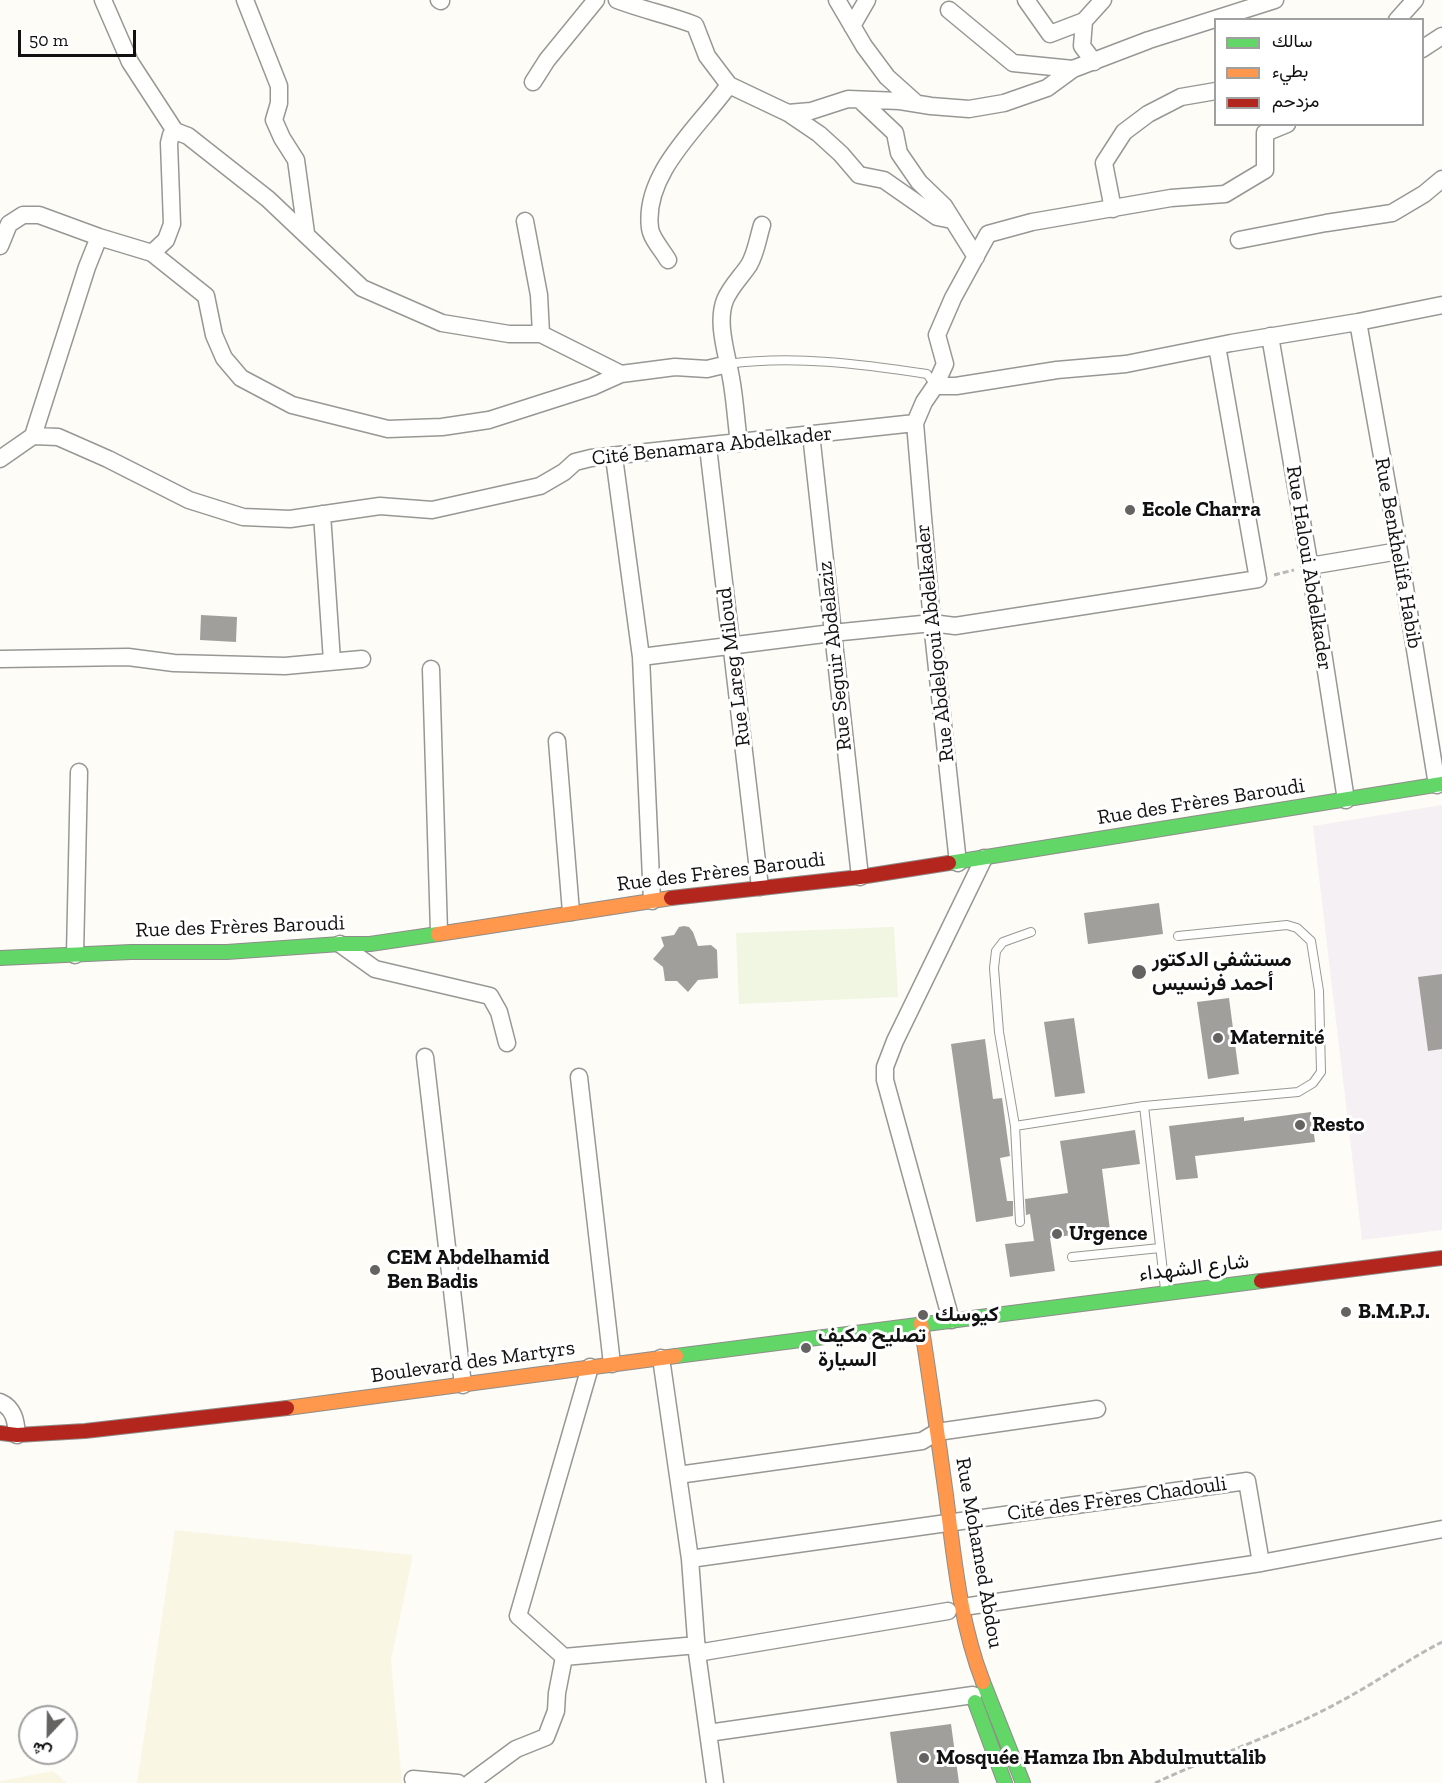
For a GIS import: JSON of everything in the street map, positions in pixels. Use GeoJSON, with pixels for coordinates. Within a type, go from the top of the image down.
{"type":"FeatureCollection","features":[{"type":"Feature","properties":{"kind":"street"},"geometry":{"type":"LineString","coordinates":[[103,0],[130,62],[175,131],[200,144],[268,199],[362,288],[442,323],[509,334],[541,334],[621,374]]}},
{"type":"Feature","properties":{"kind":"street"},"geometry":{"type":"LineString","coordinates":[[245,0],[279,86],[279,103],[274,120],[296,160],[306,233]]}},
{"type":"Feature","properties":{"kind":"street"},"geometry":{"type":"LineString","coordinates":[[533,82],[547,60],[596,0]]}},
{"type":"Feature","properties":{"kind":"street"},"geometry":{"type":"LineString","coordinates":[[617,0],[643,11],[671,16],[695,25],[707,56],[729,85],[788,113],[819,134],[859,175],[884,180],[937,217],[952,220]]}},
{"type":"Feature","properties":{"kind":"street"},"geometry":{"type":"LineString","coordinates":[[837,0],[887,77],[917,104]]}},
{"type":"Feature","properties":{"kind":"street"},"geometry":{"type":"LineString","coordinates":[[852,26],[867,0]]}},
{"type":"Feature","properties":{"kind":"street"},"geometry":{"type":"LineString","coordinates":[[1026,0],[1050,34],[1084,21],[1103,0]]}},
{"type":"Feature","properties":{"kind":"street"},"geometry":{"type":"LineString","coordinates":[[1218,18],[1275,0]]}},
{"type":"Feature","properties":{"kind":"street"},"geometry":{"type":"LineString","coordinates":[[1399,18],[1415,0]]}},
{"type":"Feature","properties":{"kind":"street"},"geometry":{"type":"LineString","coordinates":[[949,10],[1013,63],[1073,69]]}},
{"type":"Feature","properties":{"kind":"street"},"geometry":{"type":"LineString","coordinates":[[788,113],[811,111],[848,99],[900,101],[969,109],[1004,104],[1047,88],[1073,69],[1149,40],[1214,19]]}},
{"type":"Feature","properties":{"kind":"street"},"geometry":{"type":"LineString","coordinates":[[1084,21],[1082,46],[1094,62]]}},
{"type":"Feature","properties":{"kind":"street"},"geometry":{"type":"LineString","coordinates":[[1424,48],[1442,36]]}},
{"type":"Feature","properties":{"kind":"street"},"geometry":{"type":"LineString","coordinates":[[668,260],[650,229],[652,196],[664,166],[729,85]]}},
{"type":"Feature","properties":{"kind":"street"},"geometry":{"type":"LineString","coordinates":[[1113,209],[1104,164],[1124,132],[1148,114],[1181,97],[1214,91]]}},
{"type":"Feature","properties":{"kind":"street"},"geometry":{"type":"LineString","coordinates":[[860,100],[895,133],[898,153],[919,182],[944,206],[975,256]]}},
{"type":"Feature","properties":{"kind":"street"},"geometry":{"type":"LineString","coordinates":[[915,423],[945,364],[937,335],[953,298],[988,234],[1032,222],[1171,198],[1225,194],[1265,170],[1265,133],[1282,126]]}},
{"type":"Feature","properties":{"kind":"street"},"geometry":{"type":"LineString","coordinates":[[152,253],[166,240],[172,224],[169,143],[175,131]]}},
{"type":"Feature","properties":{"kind":"street"},"geometry":{"type":"LineString","coordinates":[[1239,240],[1392,213],[1424,194],[1442,178]]}},
{"type":"Feature","properties":{"kind":"street"},"geometry":{"type":"LineString","coordinates":[[0,246],[9,224],[23,215],[39,215],[152,253],[206,296],[214,335],[224,358],[242,378],[292,405],[388,429],[442,427],[489,420],[592,387],[621,374],[675,367],[707,369],[728,364]]}},
{"type":"Feature","properties":{"kind":"street"},"geometry":{"type":"LineString","coordinates":[[525,221],[539,295],[541,334]]}},
{"type":"Feature","properties":{"kind":"street"},"geometry":{"type":"LineString","coordinates":[[739,443],[722,320],[724,302],[735,281],[753,256],[762,225]]}},
{"type":"Feature","properties":{"kind":"street"},"geometry":{"type":"LineString","coordinates":[[0,459],[33,436],[87,267],[99,237]]}},
{"type":"Feature","properties":{"kind":"street"},"geometry":{"type":"LineString","coordinates":[[935,386],[956,386],[1057,370],[1126,364],[1442,305]]}},
{"type":"Feature","properties":{"kind":"street","name":"Rue Benkhelifa Habib"},"geometry":{"type":"LineString","coordinates":[[1358,322],[1439,784]]}},
{"type":"Feature","properties":{"kind":"street","name":"Rue Haloui Abdelkader"},"geometry":{"type":"LineString","coordinates":[[1270,336],[1310,566],[1346,800]]}},
{"type":"Feature","properties":{"kind":"street"},"geometry":{"type":"LineString","coordinates":[[641,657],[932,623],[955,626],[1258,579],[1218,346]]}},
{"type":"Feature","properties":{"kind":"street","name":"Cité Benamara Abdelkader"},"geometry":{"type":"LineString","coordinates":[[33,436],[58,437],[108,459],[189,500],[243,517],[290,519],[380,506],[432,510],[540,486],[564,472],[575,462],[915,423]]}},
{"type":"Feature","properties":{"kind":"street","name":"Rue Abdelgoui Abdelkader"},"geometry":{"type":"LineString","coordinates":[[915,423],[932,623],[958,863]]}},
{"type":"Feature","properties":{"kind":"street","name":"Rue Seguir Abdelaziz"},"geometry":{"type":"LineString","coordinates":[[811,434],[860,878]]}},
{"type":"Feature","properties":{"kind":"street","name":"Rue Lareg Miloud"},"geometry":{"type":"LineString","coordinates":[[708,447],[760,887]]}},
{"type":"Feature","properties":{"kind":"street"},"geometry":{"type":"LineString","coordinates":[[614,457],[641,657],[652,901]]}},
{"type":"Feature","properties":{"kind":"street"},"geometry":{"type":"LineString","coordinates":[[322,514],[332,661]]}},
{"type":"Feature","properties":{"kind":"street"},"geometry":{"type":"LineString","coordinates":[[1310,566],[1399,551]]}},
{"type":"Feature","properties":{"kind":"street"},"geometry":{"type":"LineString","coordinates":[[0,659],[128,657],[174,663],[285,666],[362,659]]}},
{"type":"Feature","properties":{"kind":"street"},"geometry":{"type":"LineString","coordinates":[[431,669],[439,932]]}},
{"type":"Feature","properties":{"kind":"street"},"geometry":{"type":"LineString","coordinates":[[557,741],[571,912]]}},
{"type":"Feature","properties":{"kind":"street"},"geometry":{"type":"LineString","coordinates":[[75,955],[79,772]]}},
{"type":"Feature","properties":{"kind":"street","name":"Rue des Frères Baroudi"},"geometry":{"type":"LineString","coordinates":[[0,958],[131,952],[226,952],[370,944],[652,901],[760,887],[860,878],[1439,784]]}},
{"type":"Feature","properties":{"kind":"street"},"geometry":{"type":"LineString","coordinates":[[951,1320],[885,1080],[885,1066],[984,858]]}},
{"type":"Feature","properties":{"kind":"street"},"geometry":{"type":"LineString","coordinates":[[340,944],[375,969],[490,996],[499,1012],[507,1043]]}},
{"type":"Feature","properties":{"kind":"street"},"geometry":{"type":"LineString","coordinates":[[425,1057],[463,1385]]}},
{"type":"Feature","properties":{"kind":"street"},"geometry":{"type":"LineString","coordinates":[[579,1077],[612,1364]]}},
{"type":"Feature","properties":{"kind":"street","name":"شارع الشهداء"},"geometry":{"type":"LineString","coordinates":[[951,1320],[1442,1258]]}},
{"type":"Feature","properties":{"kind":"street","name":"Boulevard des Martyrs"},"geometry":{"type":"LineString","coordinates":[[8,1434],[84,1431],[279,1410],[612,1364],[905,1332],[921,1323],[951,1320]]}},
{"type":"Feature","properties":{"kind":"street","name":"Rue Mohamed Abdou"},"geometry":{"type":"LineString","coordinates":[[921,1323],[926,1438],[952,1611],[967,1631],[977,1666],[1023,1783]]}},
{"type":"Feature","properties":{"kind":"street"},"geometry":{"type":"LineString","coordinates":[[661,1358],[690,1559],[697,1649],[715,1783]]}},
{"type":"Feature","properties":{"kind":"street"},"geometry":{"type":"LineString","coordinates":[[590,1367],[518,1616],[564,1657],[697,1649],[1262,1563],[1442,1529]]}},
{"type":"Feature","properties":{"kind":"street"},"geometry":{"type":"LineString","coordinates":[[0,1402],[4,1403],[15,1418],[8,1434]]}},
{"type":"Feature","properties":{"kind":"street"},"geometry":{"type":"LineString","coordinates":[[678,1475],[926,1438],[1097,1409]]}},
{"type":"Feature","properties":{"kind":"street","name":"Cité des Frères Chadouli"},"geometry":{"type":"LineString","coordinates":[[690,1559],[938,1520],[1247,1481],[1262,1563]]}},
{"type":"Feature","properties":{"kind":"street","name":"Rue Mohamed Abdou"},"geometry":{"type":"LineString","coordinates":[[936,1543],[938,1520]]}},
{"type":"Feature","properties":{"kind":"street","name":"Rue Mohamed Abdou"},"geometry":{"type":"LineString","coordinates":[[960,1655],[1005,1783]]}},
{"type":"Feature","properties":{"kind":"street"},"geometry":{"type":"LineString","coordinates":[[470,1783],[516,1749],[546,1737],[556,1711],[564,1657]]}},
{"type":"Feature","properties":{"kind":"street"},"geometry":{"type":"LineString","coordinates":[[708,1733],[973,1695]]}},
{"type":"Feature","properties":{"kind":"street"},"geometry":{"type":"LineString","coordinates":[[413,1779],[458,1783]]}},
{"type":"Feature","properties":{"kind":"lane"},"geometry":{"type":"LineString","coordinates":[[728,364],[774,359],[877,366],[927,374],[935,386]]}},
{"type":"Feature","properties":{"kind":"lane"},"geometry":{"type":"LineString","coordinates":[[1015,1125],[1144,1106],[1298,1092],[1313,1083],[1321,1072],[1319,991],[1311,941],[1297,928],[1287,925],[1179,936]]}},
{"type":"Feature","properties":{"kind":"lane"},"geometry":{"type":"LineString","coordinates":[[1020,1222],[1015,1125],[999,1032],[994,968],[996,951],[1002,942],[1031,932]]}},
{"type":"Feature","properties":{"kind":"lane"},"geometry":{"type":"LineString","coordinates":[[1144,1106],[1165,1293]]}},
{"type":"Feature","properties":{"kind":"lane"},"geometry":{"type":"LineString","coordinates":[[1072,1257],[1160,1248]]}},
{"type":"Feature","properties":{"kind":"path"},"geometry":{"type":"LineString","coordinates":[[1258,579],[1310,566]]}},
{"type":"Feature","properties":{"kind":"path"},"geometry":{"type":"LineString","coordinates":[[1155,1783],[1343,1700],[1410,1658],[1442,1642]]}},
{"type":"Feature","properties":{"kind":"shaded area"},"geometry":{"type":"Polygon","coordinates":[[[1442,805],[1442,1230],[1362,1240],[1313,826],[1442,805]]]}},
{"type":"Feature","properties":{"kind":"shaded area"},"geometry":{"type":"Polygon","coordinates":[[[175,1530],[413,1555],[391,1660],[402,1783],[137,1783],[175,1530]]]}},
{"type":"Feature","properties":{"kind":"shaded area"},"geometry":{"type":"Polygon","coordinates":[[[53,1771],[67,1783],[0,1783],[0,1781],[53,1771]]]}},
{"type":"Feature","properties":{"kind":"green space"},"geometry":{"type":"Polygon","coordinates":[[[894,927],[898,997],[739,1004],[736,933],[894,927]]]}},
{"type":"Feature","properties":{"kind":"building"},"geometry":{"type":"Polygon","coordinates":[[[201,615],[237,617],[236,642],[200,640],[201,615]]]}},
{"type":"Feature","properties":{"kind":"building"},"geometry":{"type":"Polygon","coordinates":[[[1159,903],[1163,934],[1088,944],[1084,913],[1159,903]]]}},
{"type":"Feature","properties":{"kind":"building"},"geometry":{"type":"Polygon","coordinates":[[[679,927],[689,927],[693,932],[698,946],[711,945],[717,950],[718,978],[698,980],[688,992],[677,981],[665,981],[663,967],[653,959],[664,946],[661,937],[674,935],[679,927]]]}},
{"type":"Feature","properties":{"kind":"building"},"geometry":{"type":"Polygon","coordinates":[[[1442,974],[1442,1049],[1428,1051],[1418,977],[1442,974]]]}},
{"type":"Feature","properties":{"kind":"building","name":"Maternité"},"geometry":{"type":"Polygon","coordinates":[[[1229,998],[1239,1074],[1208,1079],[1197,1002],[1229,998]]]}},
{"type":"Feature","properties":{"kind":"building"},"geometry":{"type":"Polygon","coordinates":[[[1074,1018],[1085,1093],[1055,1097],[1044,1022],[1074,1018]]]}},
{"type":"Feature","properties":{"kind":"building"},"geometry":{"type":"Polygon","coordinates":[[[985,1039],[993,1099],[1002,1098],[1010,1156],[1000,1158],[1007,1201],[1013,1201],[1013,1216],[976,1222],[951,1044],[985,1039]]]}},
{"type":"Feature","properties":{"kind":"building"},"geometry":{"type":"Polygon","coordinates":[[[1311,1112],[1315,1142],[1195,1156],[1198,1178],[1176,1180],[1169,1126],[1244,1117],[1244,1121],[1311,1112]]]}},
{"type":"Feature","properties":{"kind":"building"},"geometry":{"type":"Polygon","coordinates":[[[1135,1130],[1140,1164],[1102,1169],[1110,1230],[1050,1238],[1055,1271],[1010,1277],[1005,1244],[1034,1241],[1030,1214],[1026,1215],[1025,1199],[1068,1193],[1060,1141],[1135,1130]]]}},
{"type":"Feature","properties":{"kind":"building","name":"Mosquée Hamza Ibn Abdulmuttalib"},"geometry":{"type":"Polygon","coordinates":[[[951,1724],[959,1783],[897,1783],[890,1732],[951,1724]]]}},
{"type":"Feature","properties":{"kind":"traffic: fast"},"geometry":{"type":"LineString","coordinates":[[949,863],[1442,784]]}},
{"type":"Feature","properties":{"kind":"traffic: fast"},"geometry":{"type":"LineString","coordinates":[[0,958],[131,952],[227,952],[370,944],[438,934]]}},
{"type":"Feature","properties":{"kind":"traffic: fast"},"geometry":{"type":"LineString","coordinates":[[676,1356],[1261,1281]]}},
{"type":"Feature","properties":{"kind":"traffic: fast"},"geometry":{"type":"LineString","coordinates":[[983,1682],[1023,1783]]}},
{"type":"Feature","properties":{"kind":"traffic: fast"},"geometry":{"type":"LineString","coordinates":[[975,1702],[1005,1783]]}},
{"type":"Feature","properties":{"kind":"traffic: slow"},"geometry":{"type":"LineString","coordinates":[[438,934],[671,898]]}},
{"type":"Feature","properties":{"kind":"traffic: slow"},"geometry":{"type":"LineString","coordinates":[[921,1323],[959,1590],[969,1637],[983,1682]]}},
{"type":"Feature","properties":{"kind":"traffic: slow"},"geometry":{"type":"LineString","coordinates":[[287,1408],[676,1356]]}},
{"type":"Feature","properties":{"kind":"traffic: jam"},"geometry":{"type":"LineString","coordinates":[[671,898],[860,877],[949,863]]}},
{"type":"Feature","properties":{"kind":"traffic: jam"},"geometry":{"type":"LineString","coordinates":[[1261,1281],[1442,1258]]}},
{"type":"Feature","properties":{"kind":"traffic: jam"},"geometry":{"type":"LineString","coordinates":[[0,1433],[17,1435],[85,1431],[287,1408]]}},
{"type":"Feature","properties":{"kind":"place","name":"Ecole Charra"},"geometry":{"type":"Point","coordinates":[1130,510]}},
{"type":"Feature","properties":{"kind":"place","name":"مستشفى الدكتور أحمد فرنسيس"},"geometry":{"type":"Point","coordinates":[1139,972]}},
{"type":"Feature","properties":{"kind":"place","name":"Maternité"},"geometry":{"type":"Point","coordinates":[1218,1038]}},
{"type":"Feature","properties":{"kind":"place","name":"Resto"},"geometry":{"type":"Point","coordinates":[1300,1125]}},
{"type":"Feature","properties":{"kind":"place","name":"Urgence"},"geometry":{"type":"Point","coordinates":[1057,1234]}},
{"type":"Feature","properties":{"kind":"place","name":"CEM Abdelhamid Ben Badis"},"geometry":{"type":"Point","coordinates":[375,1270]}},
{"type":"Feature","properties":{"kind":"place","name":"B.M.P.J."},"geometry":{"type":"Point","coordinates":[1346,1312]}},
{"type":"Feature","properties":{"kind":"place","name":"كيوسك"},"geometry":{"type":"Point","coordinates":[923,1315]}},
{"type":"Feature","properties":{"kind":"place","name":"تصليح مكيف السيارة"},"geometry":{"type":"Point","coordinates":[806,1348]}},
{"type":"Feature","properties":{"kind":"place","name":"Mosquée Hamza Ibn Abdulmuttalib"},"geometry":{"type":"Point","coordinates":[924,1758]}}]}
